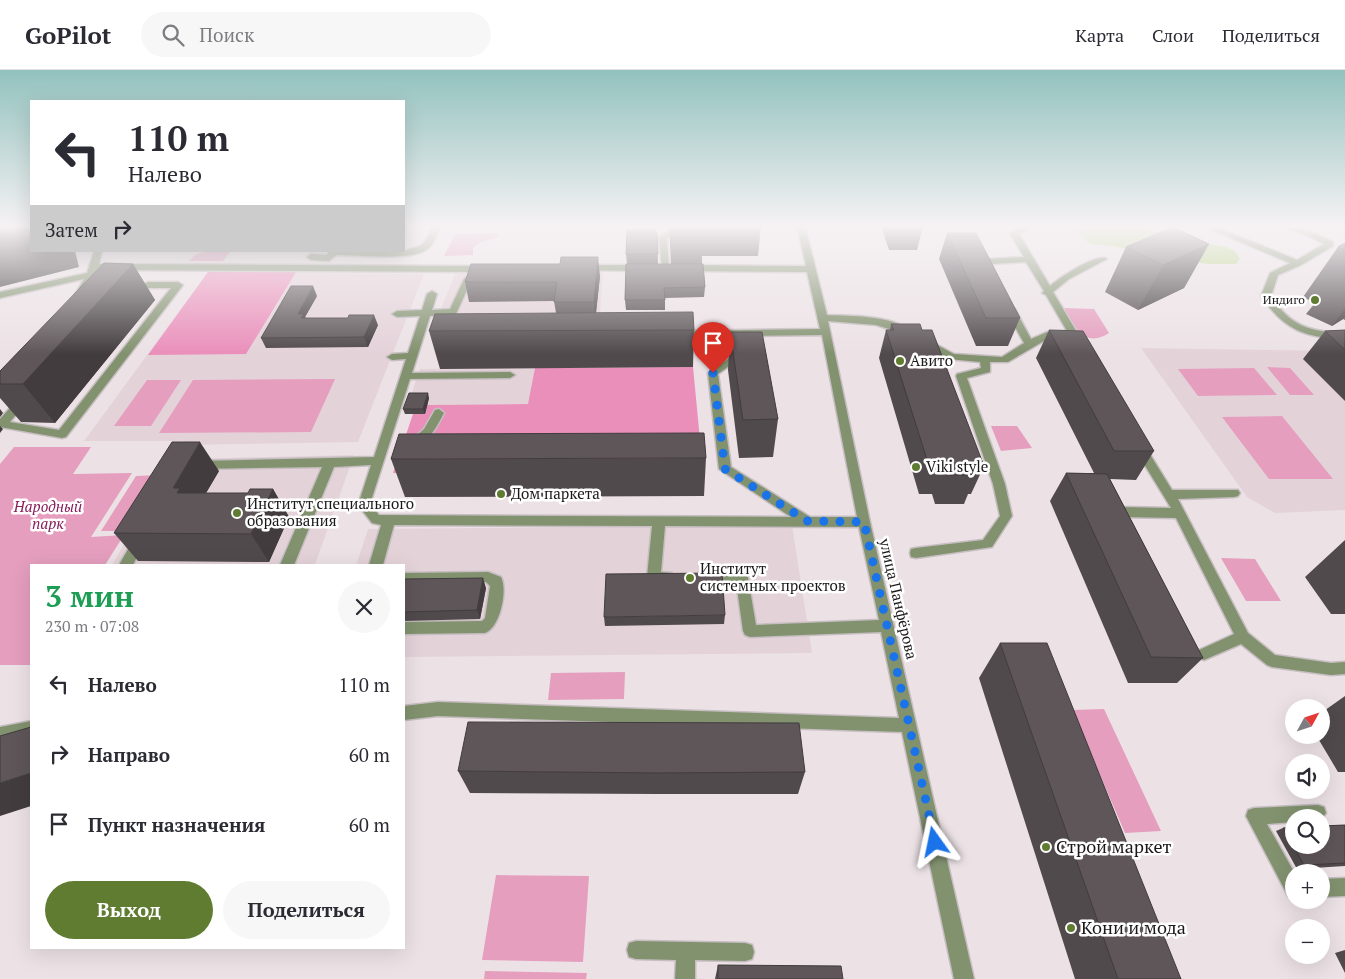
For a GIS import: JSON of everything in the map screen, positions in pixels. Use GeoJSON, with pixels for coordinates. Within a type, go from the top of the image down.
{"type":"FeatureCollection","features":[{"type":"Feature","properties":{"kind":"street"},"geometry":{"type":"LineString","coordinates":[[88,296],[79,296],[88,275],[94,268]]}},
{"type":"Feature","properties":{"kind":"street"},"geometry":{"type":"LineString","coordinates":[[326,268],[490,269]]}},
{"type":"Feature","properties":{"kind":"street","name":"улица Панфёрова"},"geometry":{"type":"LineString","coordinates":[[811,268],[864,522],[910,725],[964,979]]}},
{"type":"Feature","properties":{"kind":"street"},"geometry":{"type":"LineString","coordinates":[[989,268],[994,278]]}},
{"type":"Feature","properties":{"kind":"street"},"geometry":{"type":"LineString","coordinates":[[669,334],[768,333],[824,325],[850,319],[895,326],[952,357],[1004,360],[1028,344],[1047,335],[1075,338],[1033,268]]}},
{"type":"Feature","properties":{"kind":"street"},"geometry":{"type":"LineString","coordinates":[[1047,293],[1066,277],[1084,268]]}},
{"type":"Feature","properties":{"kind":"street"},"geometry":{"type":"LineString","coordinates":[[1284,268],[1274,272],[1266,296],[1275,311],[1293,327],[1322,336],[1345,336]]}},
{"type":"Feature","properties":{"kind":"street"},"geometry":{"type":"LineString","coordinates":[[0,295],[88,275]]}},
{"type":"Feature","properties":{"kind":"street"},"geometry":{"type":"LineString","coordinates":[[397,314],[454,312],[468,279]]}},
{"type":"Feature","properties":{"kind":"street"},"geometry":{"type":"LineString","coordinates":[[28,394],[2,424],[62,434],[178,285],[148,285],[122,295]]}},
{"type":"Feature","properties":{"kind":"street"},"geometry":{"type":"LineString","coordinates":[[432,294],[423,338],[411,356],[382,457],[364,505],[376,520],[864,522]]}},
{"type":"Feature","properties":{"kind":"street"},"geometry":{"type":"LineString","coordinates":[[1007,303],[1028,344]]}},
{"type":"Feature","properties":{"kind":"street"},"geometry":{"type":"LineString","coordinates":[[768,333],[713,373],[725,469],[807,521]]}},
{"type":"Feature","properties":{"kind":"street"},"geometry":{"type":"LineString","coordinates":[[392,356],[411,356]]}},
{"type":"Feature","properties":{"kind":"street"},"geometry":{"type":"LineString","coordinates":[[916,553],[987,544],[1006,516],[999,484],[961,376],[986,370],[984,359]]}},
{"type":"Feature","properties":{"kind":"street"},"geometry":{"type":"LineString","coordinates":[[405,376],[510,375]]}},
{"type":"Feature","properties":{"kind":"street"},"geometry":{"type":"LineString","coordinates":[[410,453],[428,432],[439,413]]}},
{"type":"Feature","properties":{"kind":"street"},"geometry":{"type":"LineString","coordinates":[[1134,438],[1180,513],[1243,637],[1272,661],[1331,669],[1345,668]]}},
{"type":"Feature","properties":{"kind":"street"},"geometry":{"type":"LineString","coordinates":[[190,465],[330,463],[382,457]]}},
{"type":"Feature","properties":{"kind":"street"},"geometry":{"type":"LineString","coordinates":[[287,564],[330,463]]}},
{"type":"Feature","properties":{"kind":"street"},"geometry":{"type":"LineString","coordinates":[[1168,495],[1234,493]]}},
{"type":"Feature","properties":{"kind":"street"},"geometry":{"type":"LineString","coordinates":[[1120,512],[1180,513]]}},
{"type":"Feature","properties":{"kind":"street"},"geometry":{"type":"LineString","coordinates":[[376,564],[390,520]]}},
{"type":"Feature","properties":{"kind":"street"},"geometry":{"type":"LineString","coordinates":[[659,521],[654,577],[742,576],[750,632],[888,626]]}},
{"type":"Feature","properties":{"kind":"street"},"geometry":{"type":"LineString","coordinates":[[127,564],[144,532]]}},
{"type":"Feature","properties":{"kind":"street"},"geometry":{"type":"LineString","coordinates":[[405,578],[488,577],[496,581],[497,586],[490,621],[485,627],[405,628]]}},
{"type":"Feature","properties":{"kind":"street"},"geometry":{"type":"LineString","coordinates":[[1204,654],[1243,637]]}},
{"type":"Feature","properties":{"kind":"street"},"geometry":{"type":"LineString","coordinates":[[405,713],[438,710],[910,725]]}},
{"type":"Feature","properties":{"kind":"street"},"geometry":{"type":"LineString","coordinates":[[0,734],[30,728]]}},
{"type":"Feature","properties":{"kind":"street"},"geometry":{"type":"LineString","coordinates":[[1285,815],[1254,816],[1285,873]]}},
{"type":"Feature","properties":{"kind":"street"},"geometry":{"type":"LineString","coordinates":[[1330,888],[1345,887]]}},
{"type":"Feature","properties":{"kind":"street"},"geometry":{"type":"LineString","coordinates":[[636,950],[745,952]]}},
{"type":"Feature","properties":{"kind":"street"},"geometry":{"type":"LineString","coordinates":[[685,979],[686,950]]}},
{"type":"Feature","properties":{"kind":"shaded area"},"geometry":{"type":"Polygon","coordinates":[[[208,272],[424,274],[358,442],[183,445],[185,441],[84,441],[208,272]]]}},
{"type":"Feature","properties":{"kind":"shaded area"},"geometry":{"type":"Polygon","coordinates":[[[208,272],[296,272],[246,354],[148,355],[208,272]]]}},
{"type":"Feature","properties":{"kind":"shaded area"},"geometry":{"type":"Polygon","coordinates":[[[456,272],[603,272],[599,326],[439,313],[456,272]]]}},
{"type":"Feature","properties":{"kind":"shaded area"},"geometry":{"type":"Polygon","coordinates":[[[1141,348],[1345,351],[1345,510],[1275,513],[1247,497],[1141,348]]]}},
{"type":"Feature","properties":{"kind":"shaded area"},"geometry":{"type":"Polygon","coordinates":[[[693,367],[703,471],[393,473],[413,414],[425,414],[427,405],[528,404],[535,368],[693,367]]]}},
{"type":"Feature","properties":{"kind":"shaded area"},"geometry":{"type":"Polygon","coordinates":[[[535,368],[529,404],[427,405],[429,398],[410,398],[420,369],[535,368]]]}},
{"type":"Feature","properties":{"kind":"shaded area","name":"Институт специального образования"},"geometry":{"type":"Polygon","coordinates":[[[354,455],[315,564],[113,564],[173,459],[354,455]]]}},
{"type":"Feature","properties":{"kind":"shaded area"},"geometry":{"type":"Polygon","coordinates":[[[792,525],[812,653],[405,657],[405,564],[356,564],[368,529],[792,525]]]}},
{"type":"Feature","properties":{"kind":"green space"},"geometry":{"type":"Polygon","coordinates":[[[1063,308],[1094,309],[1109,333],[1101,337],[1087,337],[1071,322],[1063,308]]]}},
{"type":"Feature","properties":{"kind":"green space"},"geometry":{"type":"Polygon","coordinates":[[[1267,367],[1290,368],[1314,395],[1290,395],[1267,367]]]}},
{"type":"Feature","properties":{"kind":"green space"},"geometry":{"type":"Polygon","coordinates":[[[1254,368],[1277,395],[1198,396],[1178,369],[1254,368]]]}},
{"type":"Feature","properties":{"kind":"green space"},"geometry":{"type":"Polygon","coordinates":[[[335,379],[311,432],[159,433],[193,380],[335,379]]]}},
{"type":"Feature","properties":{"kind":"green space"},"geometry":{"type":"Polygon","coordinates":[[[147,380],[181,380],[151,426],[114,426],[147,380]]]}},
{"type":"Feature","properties":{"kind":"green space"},"geometry":{"type":"Polygon","coordinates":[[[1282,416],[1333,479],[1269,479],[1222,417],[1282,416]]]}},
{"type":"Feature","properties":{"kind":"green space"},"geometry":{"type":"Polygon","coordinates":[[[991,426],[1017,426],[1032,448],[1001,451],[991,426]]]}},
{"type":"Feature","properties":{"kind":"green space","name":"Народный парк"},"geometry":{"type":"Polygon","coordinates":[[[14,447],[91,447],[73,474],[132,473],[91,537],[124,535],[106,564],[30,564],[30,665],[0,665],[0,464],[14,447]]]}},
{"type":"Feature","properties":{"kind":"green space"},"geometry":{"type":"Polygon","coordinates":[[[159,475],[127,531],[101,531],[136,476],[159,475]]]}},
{"type":"Feature","properties":{"kind":"green space"},"geometry":{"type":"Polygon","coordinates":[[[1221,558],[1255,559],[1281,601],[1246,601],[1221,558]]]}},
{"type":"Feature","properties":{"kind":"green space"},"geometry":{"type":"Polygon","coordinates":[[[625,672],[624,699],[548,700],[551,673],[625,672]]]}},
{"type":"Feature","properties":{"kind":"green space"},"geometry":{"type":"Polygon","coordinates":[[[1104,709],[1161,831],[1125,833],[1072,710],[1104,709]]]}},
{"type":"Feature","properties":{"kind":"green space"},"geometry":{"type":"Polygon","coordinates":[[[496,875],[589,876],[583,962],[482,960],[496,875]]]}},
{"type":"Feature","properties":{"kind":"green space"},"geometry":{"type":"Polygon","coordinates":[[[485,971],[587,973],[586,979],[484,979],[485,971]]]}},
{"type":"Feature","properties":{"kind":"building"},"geometry":{"type":"Polygon","coordinates":[[[99,268],[129,268],[23,384],[0,384],[0,371],[99,268]]]}},
{"type":"Feature","properties":{"kind":"building"},"geometry":{"type":"Polygon","coordinates":[[[470,268],[597,268],[594,302],[554,302],[557,282],[465,282],[470,268]]]}},
{"type":"Feature","properties":{"kind":"building"},"geometry":{"type":"Polygon","coordinates":[[[626,268],[703,268],[705,287],[664,288],[665,300],[625,300],[626,268]]]}},
{"type":"Feature","properties":{"kind":"building"},"geometry":{"type":"Polygon","coordinates":[[[963,268],[994,268],[1020,318],[986,318],[963,268]]]}},
{"type":"Feature","properties":{"kind":"building"},"geometry":{"type":"Polygon","coordinates":[[[291,286],[313,286],[298,314],[304,314],[301,318],[348,318],[349,315],[374,315],[364,337],[261,338],[291,286]]]}},
{"type":"Feature","properties":{"kind":"building"},"geometry":{"type":"Polygon","coordinates":[[[693,312],[694,330],[429,331],[435,314],[693,312]]]}},
{"type":"Feature","properties":{"kind":"building"},"geometry":{"type":"Polygon","coordinates":[[[891,324],[920,324],[922,330],[932,330],[984,466],[972,466],[976,475],[946,475],[943,466],[929,466],[886,330],[894,330],[891,324]]]}},
{"type":"Feature","properties":{"kind":"building"},"geometry":{"type":"Polygon","coordinates":[[[1049,330],[1083,331],[1154,451],[1114,451],[1049,330]]]}},
{"type":"Feature","properties":{"kind":"building"},"geometry":{"type":"Polygon","coordinates":[[[1345,330],[1345,350],[1325,331],[1345,330]]]}},
{"type":"Feature","properties":{"kind":"building"},"geometry":{"type":"Polygon","coordinates":[[[730,332],[762,332],[778,419],[743,420],[730,332]]]}},
{"type":"Feature","properties":{"kind":"building"},"geometry":{"type":"Polygon","coordinates":[[[409,393],[428,393],[423,409],[403,409],[409,393]]]}},
{"type":"Feature","properties":{"kind":"building"},"geometry":{"type":"Polygon","coordinates":[[[704,433],[706,458],[391,459],[399,434],[704,433]]]}},
{"type":"Feature","properties":{"kind":"building"},"geometry":{"type":"Polygon","coordinates":[[[172,442],[200,442],[173,488],[180,488],[177,493],[248,493],[250,489],[273,489],[251,534],[114,533],[172,442]]]}},
{"type":"Feature","properties":{"kind":"building"},"geometry":{"type":"Polygon","coordinates":[[[1066,473],[1107,474],[1203,658],[1151,657],[1066,473]]]}},
{"type":"Feature","properties":{"kind":"building"},"geometry":{"type":"Polygon","coordinates":[[[722,573],[725,615],[604,617],[606,574],[722,573]]]}},
{"type":"Feature","properties":{"kind":"building"},"geometry":{"type":"Polygon","coordinates":[[[483,578],[477,610],[405,612],[405,579],[483,578]]]}},
{"type":"Feature","properties":{"kind":"building"},"geometry":{"type":"Polygon","coordinates":[[[1000,643],[1047,643],[1181,979],[1118,979],[1000,643]]]}},
{"type":"Feature","properties":{"kind":"building"},"geometry":{"type":"Polygon","coordinates":[[[468,722],[799,723],[805,772],[458,771],[468,722]]]}},
{"type":"Feature","properties":{"kind":"building"},"geometry":{"type":"Polygon","coordinates":[[[30,727],[30,773],[0,783],[0,736],[30,727]]]}},
{"type":"Feature","properties":{"kind":"building"},"geometry":{"type":"Polygon","coordinates":[[[1345,825],[1345,863],[1303,864],[1298,854],[1330,854],[1330,826],[1345,825]]]}},
{"type":"Feature","properties":{"kind":"building"},"geometry":{"type":"Polygon","coordinates":[[[718,965],[841,966],[843,979],[718,979],[718,965]]]}},
{"type":"Feature","properties":{"kind":"place","name":"Индиго"},"geometry":{"type":"Point","coordinates":[1315,300]}},
{"type":"Feature","properties":{"kind":"place","name":"Авито"},"geometry":{"type":"Point","coordinates":[900,361]}},
{"type":"Feature","properties":{"kind":"place","name":"Viki style"},"geometry":{"type":"Point","coordinates":[916,467]}},
{"type":"Feature","properties":{"kind":"place","name":"Дом паркета"},"geometry":{"type":"Point","coordinates":[501,494]}},
{"type":"Feature","properties":{"kind":"place","name":"Институт специального образования"},"geometry":{"type":"Point","coordinates":[237,513]}},
{"type":"Feature","properties":{"kind":"place","name":"Институт системных проектов"},"geometry":{"type":"Point","coordinates":[690,578]}},
{"type":"Feature","properties":{"kind":"place","name":"Строй маркет"},"geometry":{"type":"Point","coordinates":[1046,847]}},
{"type":"Feature","properties":{"kind":"place","name":"Кони и мода"},"geometry":{"type":"Point","coordinates":[1071,928]}},
{"type":"Feature","properties":{"kind":"route"},"geometry":{"type":"LineString","coordinates":[[713,373],[725,469],[807,521],[864,522],[935,842]]}}]}
